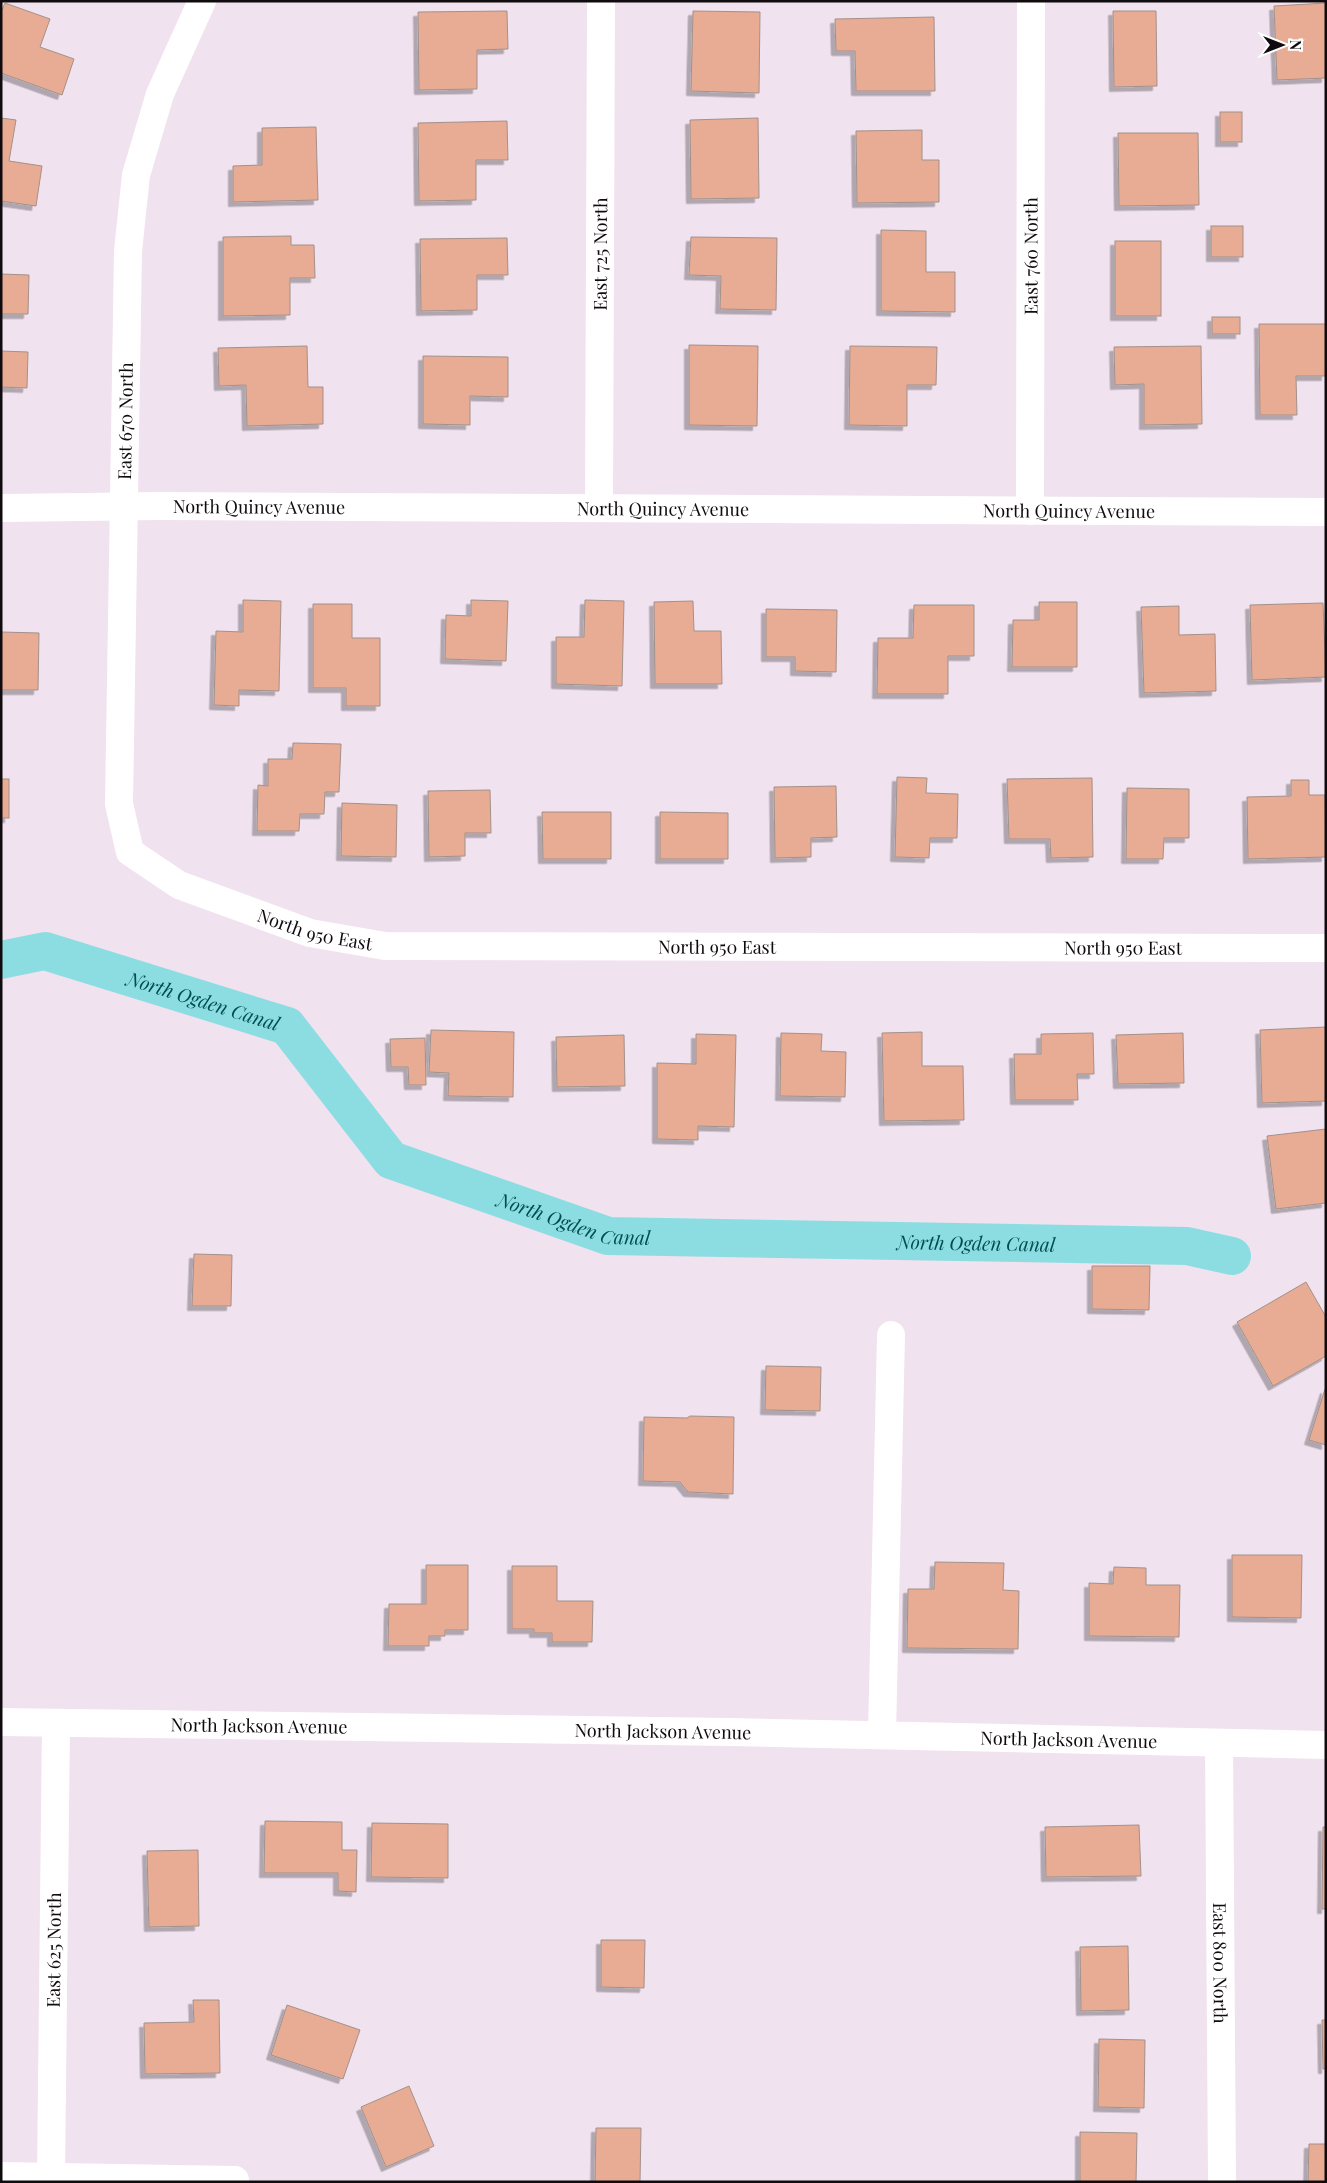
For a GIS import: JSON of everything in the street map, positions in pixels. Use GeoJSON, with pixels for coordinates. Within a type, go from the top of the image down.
{"type":"FeatureCollection","features":[{"type":"Feature","properties":{"kind":"street","name":"East 670 North"},"geometry":{"type":"LineString","coordinates":[[130,852],[119,804],[128,251],[136,175],[160,94],[202,1]]}},
{"type":"Feature","properties":{"kind":"street","name":"East 725 North"},"geometry":{"type":"LineString","coordinates":[[599,508],[601,1]]}},
{"type":"Feature","properties":{"kind":"street","name":"East 760 North"},"geometry":{"type":"LineString","coordinates":[[1030,511],[1031,1]]}},
{"type":"Feature","properties":{"kind":"street","name":"North Quincy Avenue"},"geometry":{"type":"LineString","coordinates":[[1,508],[124,506],[1326,512]]}},
{"type":"Feature","properties":{"kind":"street","name":"North 950 East"},"geometry":{"type":"LineString","coordinates":[[130,852],[179,885],[300,930],[385,946],[1326,948]]}},
{"type":"Feature","properties":{"kind":"street"},"geometry":{"type":"LineString","coordinates":[[882,1735],[891,1336]]}},
{"type":"Feature","properties":{"kind":"street","name":"North Jackson Avenue"},"geometry":{"type":"LineString","coordinates":[[1,1722],[882,1735],[1326,1745]]}},
{"type":"Feature","properties":{"kind":"street","name":"East 625 North"},"geometry":{"type":"LineString","coordinates":[[52,2176],[56,1723]]}},
{"type":"Feature","properties":{"kind":"street","name":"East 800 North"},"geometry":{"type":"LineString","coordinates":[[1219,1744],[1222,2182]]}},
{"type":"Feature","properties":{"kind":"street"},"geometry":{"type":"LineString","coordinates":[[1,2176],[235,2180]]}},
{"type":"Feature","properties":{"kind":"building"},"geometry":{"type":"Polygon","coordinates":[[[5,3],[50,19],[40,47],[74,59],[62,95],[1,73],[1,12],[5,3]]]}},
{"type":"Feature","properties":{"kind":"building"},"geometry":{"type":"Polygon","coordinates":[[[1326,3],[1326,78],[1277,80],[1274,6],[1326,3]]]}},
{"type":"Feature","properties":{"kind":"building"},"geometry":{"type":"Polygon","coordinates":[[[507,11],[508,49],[477,50],[477,89],[419,90],[418,12],[507,11]]]}},
{"type":"Feature","properties":{"kind":"building"},"geometry":{"type":"Polygon","coordinates":[[[693,11],[760,12],[759,93],[691,91],[693,11]]]}},
{"type":"Feature","properties":{"kind":"building"},"geometry":{"type":"Polygon","coordinates":[[[1113,11],[1156,11],[1157,86],[1114,87],[1113,11]]]}},
{"type":"Feature","properties":{"kind":"building"},"geometry":{"type":"Polygon","coordinates":[[[934,17],[935,91],[856,91],[855,51],[836,51],[835,19],[934,17]]]}},
{"type":"Feature","properties":{"kind":"building"},"geometry":{"type":"Polygon","coordinates":[[[1220,112],[1242,112],[1242,142],[1220,142],[1220,112]]]}},
{"type":"Feature","properties":{"kind":"building"},"geometry":{"type":"Polygon","coordinates":[[[1,118],[16,120],[9,161],[42,166],[36,206],[1,201],[1,118]]]}},
{"type":"Feature","properties":{"kind":"building"},"geometry":{"type":"Polygon","coordinates":[[[758,118],[759,198],[691,199],[690,120],[758,118]]]}},
{"type":"Feature","properties":{"kind":"building"},"geometry":{"type":"Polygon","coordinates":[[[507,121],[508,160],[476,160],[476,200],[419,201],[418,123],[507,121]]]}},
{"type":"Feature","properties":{"kind":"building"},"geometry":{"type":"Polygon","coordinates":[[[316,127],[318,200],[233,202],[233,166],[262,165],[262,128],[316,127]]]}},
{"type":"Feature","properties":{"kind":"building"},"geometry":{"type":"Polygon","coordinates":[[[922,130],[922,160],[939,160],[939,202],[857,203],[856,131],[922,130]]]}},
{"type":"Feature","properties":{"kind":"building"},"geometry":{"type":"Polygon","coordinates":[[[1118,133],[1198,133],[1199,205],[1119,206],[1118,133]]]}},
{"type":"Feature","properties":{"kind":"building"},"geometry":{"type":"Polygon","coordinates":[[[1211,226],[1243,226],[1243,257],[1211,257],[1211,226]]]}},
{"type":"Feature","properties":{"kind":"building"},"geometry":{"type":"Polygon","coordinates":[[[881,230],[926,231],[926,272],[955,272],[955,312],[881,311],[881,230]]]}},
{"type":"Feature","properties":{"kind":"building"},"geometry":{"type":"Polygon","coordinates":[[[291,236],[291,245],[314,245],[315,278],[290,278],[290,315],[223,316],[223,237],[291,236]]]}},
{"type":"Feature","properties":{"kind":"building"},"geometry":{"type":"Polygon","coordinates":[[[691,237],[777,238],[776,310],[720,309],[721,276],[689,275],[691,237]]]}},
{"type":"Feature","properties":{"kind":"building"},"geometry":{"type":"Polygon","coordinates":[[[507,238],[508,275],[477,275],[477,310],[421,311],[420,239],[507,238]]]}},
{"type":"Feature","properties":{"kind":"building"},"geometry":{"type":"Polygon","coordinates":[[[1115,241],[1161,241],[1161,316],[1115,316],[1115,241]]]}},
{"type":"Feature","properties":{"kind":"building"},"geometry":{"type":"Polygon","coordinates":[[[1,274],[29,275],[28,314],[1,314],[1,274]]]}},
{"type":"Feature","properties":{"kind":"building"},"geometry":{"type":"Polygon","coordinates":[[[1212,317],[1240,317],[1240,334],[1212,334],[1212,317]]]}},
{"type":"Feature","properties":{"kind":"building"},"geometry":{"type":"Polygon","coordinates":[[[1259,324],[1326,324],[1326,376],[1296,376],[1297,415],[1260,415],[1259,324]]]}},
{"type":"Feature","properties":{"kind":"building"},"geometry":{"type":"Polygon","coordinates":[[[689,345],[758,346],[757,426],[689,425],[689,345]]]}},
{"type":"Feature","properties":{"kind":"building"},"geometry":{"type":"Polygon","coordinates":[[[307,346],[308,387],[323,387],[323,424],[247,426],[246,385],[219,386],[218,348],[307,346]]]}},
{"type":"Feature","properties":{"kind":"building"},"geometry":{"type":"Polygon","coordinates":[[[850,346],[937,347],[936,385],[907,385],[907,426],[849,425],[850,346]]]}},
{"type":"Feature","properties":{"kind":"building"},"geometry":{"type":"Polygon","coordinates":[[[1201,346],[1202,424],[1144,425],[1144,384],[1115,385],[1114,347],[1201,346]]]}},
{"type":"Feature","properties":{"kind":"building"},"geometry":{"type":"Polygon","coordinates":[[[1,351],[28,352],[27,388],[1,387],[1,351]]]}},
{"type":"Feature","properties":{"kind":"building"},"geometry":{"type":"Polygon","coordinates":[[[423,356],[508,357],[508,397],[470,396],[470,425],[423,424],[423,356]]]}},
{"type":"Feature","properties":{"kind":"building"},"geometry":{"type":"Polygon","coordinates":[[[243,600],[281,601],[279,691],[239,690],[239,706],[214,705],[216,631],[243,632],[243,600]]]}},
{"type":"Feature","properties":{"kind":"building"},"geometry":{"type":"Polygon","coordinates":[[[471,600],[508,601],[506,661],[445,659],[446,615],[471,616],[471,600]]]}},
{"type":"Feature","properties":{"kind":"building"},"geometry":{"type":"Polygon","coordinates":[[[585,600],[624,601],[622,686],[556,684],[556,637],[584,637],[585,600]]]}},
{"type":"Feature","properties":{"kind":"building"},"geometry":{"type":"Polygon","coordinates":[[[693,601],[694,631],[721,631],[722,684],[655,684],[654,602],[693,601]]]}},
{"type":"Feature","properties":{"kind":"building"},"geometry":{"type":"Polygon","coordinates":[[[1039,602],[1077,602],[1077,667],[1012,667],[1013,620],[1039,620],[1039,602]]]}},
{"type":"Feature","properties":{"kind":"building"},"geometry":{"type":"Polygon","coordinates":[[[1323,603],[1326,677],[1252,680],[1250,605],[1323,603]]]}},
{"type":"Feature","properties":{"kind":"building"},"geometry":{"type":"Polygon","coordinates":[[[313,604],[352,604],[352,638],[380,638],[380,706],[346,706],[346,688],[313,688],[313,604]]]}},
{"type":"Feature","properties":{"kind":"building"},"geometry":{"type":"Polygon","coordinates":[[[914,605],[974,605],[974,656],[948,656],[948,694],[877,694],[878,638],[913,638],[914,605]]]}},
{"type":"Feature","properties":{"kind":"building"},"geometry":{"type":"Polygon","coordinates":[[[1179,606],[1179,635],[1215,634],[1216,691],[1144,693],[1141,607],[1179,606]]]}},
{"type":"Feature","properties":{"kind":"building"},"geometry":{"type":"Polygon","coordinates":[[[766,609],[837,610],[836,672],[795,671],[795,657],[766,657],[766,609]]]}},
{"type":"Feature","properties":{"kind":"building"},"geometry":{"type":"Polygon","coordinates":[[[1,632],[39,633],[38,690],[1,690],[1,632]]]}},
{"type":"Feature","properties":{"kind":"building"},"geometry":{"type":"Polygon","coordinates":[[[293,743],[341,744],[339,792],[325,792],[324,814],[300,814],[299,831],[257,831],[258,785],[268,786],[268,759],[292,759],[293,743]]]}},
{"type":"Feature","properties":{"kind":"building"},"geometry":{"type":"Polygon","coordinates":[[[897,777],[927,778],[926,793],[958,794],[957,838],[930,838],[929,858],[895,857],[897,777]]]}},
{"type":"Feature","properties":{"kind":"building"},"geometry":{"type":"Polygon","coordinates":[[[1092,778],[1093,857],[1051,858],[1050,839],[1009,839],[1007,779],[1092,778]]]}},
{"type":"Feature","properties":{"kind":"building"},"geometry":{"type":"Polygon","coordinates":[[[1,779],[9,779],[9,818],[1,818],[1,779]]]}},
{"type":"Feature","properties":{"kind":"building"},"geometry":{"type":"Polygon","coordinates":[[[1291,780],[1309,780],[1309,795],[1325,795],[1326,857],[1248,859],[1247,797],[1291,796],[1291,780]]]}},
{"type":"Feature","properties":{"kind":"building"},"geometry":{"type":"Polygon","coordinates":[[[836,786],[837,837],[811,838],[811,857],[775,858],[774,787],[836,786]]]}},
{"type":"Feature","properties":{"kind":"building"},"geometry":{"type":"Polygon","coordinates":[[[1127,788],[1189,789],[1189,838],[1164,838],[1163,859],[1126,859],[1127,788]]]}},
{"type":"Feature","properties":{"kind":"building"},"geometry":{"type":"Polygon","coordinates":[[[490,790],[491,833],[465,833],[465,856],[429,857],[428,791],[490,790]]]}},
{"type":"Feature","properties":{"kind":"building"},"geometry":{"type":"Polygon","coordinates":[[[342,803],[397,805],[396,857],[341,856],[342,803]]]}},
{"type":"Feature","properties":{"kind":"building"},"geometry":{"type":"Polygon","coordinates":[[[542,812],[611,812],[611,859],[543,859],[542,812]]]}},
{"type":"Feature","properties":{"kind":"building"},"geometry":{"type":"Polygon","coordinates":[[[660,812],[728,813],[728,859],[660,859],[660,812]]]}},
{"type":"Feature","properties":{"kind":"building"},"geometry":{"type":"Polygon","coordinates":[[[1326,1027],[1326,1101],[1262,1103],[1260,1030],[1326,1027]]]}},
{"type":"Feature","properties":{"kind":"building"},"geometry":{"type":"Polygon","coordinates":[[[431,1030],[514,1032],[513,1097],[448,1096],[449,1073],[429,1072],[431,1030]]]}},
{"type":"Feature","properties":{"kind":"building"},"geometry":{"type":"Polygon","coordinates":[[[922,1032],[922,1066],[963,1066],[964,1120],[884,1121],[882,1033],[922,1032]]]}},
{"type":"Feature","properties":{"kind":"building"},"geometry":{"type":"Polygon","coordinates":[[[781,1033],[822,1034],[821,1051],[846,1052],[845,1097],[780,1096],[781,1033]]]}},
{"type":"Feature","properties":{"kind":"building"},"geometry":{"type":"Polygon","coordinates":[[[1093,1033],[1094,1074],[1077,1074],[1078,1100],[1015,1100],[1014,1054],[1041,1054],[1041,1034],[1093,1033]]]}},
{"type":"Feature","properties":{"kind":"building"},"geometry":{"type":"Polygon","coordinates":[[[1183,1033],[1184,1083],[1118,1084],[1116,1035],[1183,1033]]]}},
{"type":"Feature","properties":{"kind":"building"},"geometry":{"type":"Polygon","coordinates":[[[696,1034],[736,1035],[734,1127],[698,1126],[698,1140],[657,1139],[657,1063],[696,1064],[696,1034]]]}},
{"type":"Feature","properties":{"kind":"building"},"geometry":{"type":"Polygon","coordinates":[[[624,1035],[625,1086],[557,1087],[556,1037],[624,1035]]]}},
{"type":"Feature","properties":{"kind":"building"},"geometry":{"type":"Polygon","coordinates":[[[425,1038],[426,1085],[409,1085],[408,1067],[391,1067],[390,1039],[425,1038]]]}},
{"type":"Feature","properties":{"kind":"building"},"geometry":{"type":"Polygon","coordinates":[[[1326,1129],[1326,1203],[1276,1209],[1267,1136],[1326,1129]]]}},
{"type":"Feature","properties":{"kind":"building"},"geometry":{"type":"Polygon","coordinates":[[[194,1254],[232,1255],[231,1306],[192,1306],[194,1254]]]}},
{"type":"Feature","properties":{"kind":"building"},"geometry":{"type":"Polygon","coordinates":[[[1092,1266],[1150,1266],[1149,1310],[1092,1309],[1092,1266]]]}},
{"type":"Feature","properties":{"kind":"building"},"geometry":{"type":"Polygon","coordinates":[[[1306,1282],[1326,1317],[1326,1356],[1273,1386],[1237,1322],[1306,1282]]]}},
{"type":"Feature","properties":{"kind":"building"},"geometry":{"type":"Polygon","coordinates":[[[766,1366],[821,1367],[820,1411],[765,1410],[766,1366]]]}},
{"type":"Feature","properties":{"kind":"building"},"geometry":{"type":"Polygon","coordinates":[[[1326,1389],[1326,1445],[1309,1440],[1326,1389]]]}},
{"type":"Feature","properties":{"kind":"building"},"geometry":{"type":"Polygon","coordinates":[[[690,1416],[734,1417],[733,1494],[688,1492],[680,1482],[643,1481],[644,1417],[687,1418],[690,1416]]]}},
{"type":"Feature","properties":{"kind":"building"},"geometry":{"type":"Polygon","coordinates":[[[1232,1555],[1302,1555],[1301,1618],[1232,1617],[1232,1555]]]}},
{"type":"Feature","properties":{"kind":"building"},"geometry":{"type":"Polygon","coordinates":[[[935,1562],[1004,1563],[1003,1590],[1019,1591],[1018,1649],[907,1648],[908,1589],[934,1589],[935,1562]]]}},
{"type":"Feature","properties":{"kind":"building"},"geometry":{"type":"Polygon","coordinates":[[[426,1565],[468,1565],[468,1630],[445,1630],[445,1636],[429,1636],[429,1646],[388,1646],[389,1604],[426,1604],[426,1565]]]}},
{"type":"Feature","properties":{"kind":"building"},"geometry":{"type":"Polygon","coordinates":[[[512,1566],[557,1566],[557,1601],[593,1601],[592,1642],[552,1642],[552,1633],[534,1633],[534,1629],[512,1629],[512,1566]]]}},
{"type":"Feature","properties":{"kind":"building"},"geometry":{"type":"Polygon","coordinates":[[[1114,1567],[1146,1568],[1146,1585],[1180,1585],[1179,1637],[1089,1636],[1089,1583],[1113,1584],[1114,1567]]]}},
{"type":"Feature","properties":{"kind":"building"},"geometry":{"type":"Polygon","coordinates":[[[265,1821],[342,1822],[342,1850],[357,1850],[356,1892],[338,1891],[338,1873],[264,1873],[265,1821]]]}},
{"type":"Feature","properties":{"kind":"building"},"geometry":{"type":"Polygon","coordinates":[[[372,1823],[448,1824],[448,1878],[371,1877],[372,1823]]]}},
{"type":"Feature","properties":{"kind":"building"},"geometry":{"type":"Polygon","coordinates":[[[1139,1825],[1141,1876],[1046,1877],[1045,1827],[1139,1825]]]}},
{"type":"Feature","properties":{"kind":"building"},"geometry":{"type":"Polygon","coordinates":[[[1323,1827],[1326,1827],[1326,1909],[1322,1909],[1323,1827]]]}},
{"type":"Feature","properties":{"kind":"building"},"geometry":{"type":"Polygon","coordinates":[[[198,1850],[199,1926],[149,1927],[147,1851],[198,1850]]]}},
{"type":"Feature","properties":{"kind":"building"},"geometry":{"type":"Polygon","coordinates":[[[601,1940],[645,1940],[644,1988],[601,1987],[601,1940]]]}},
{"type":"Feature","properties":{"kind":"building"},"geometry":{"type":"Polygon","coordinates":[[[1128,1946],[1129,2010],[1081,2011],[1080,1947],[1128,1946]]]}},
{"type":"Feature","properties":{"kind":"building"},"geometry":{"type":"Polygon","coordinates":[[[193,2000],[219,2000],[220,2073],[145,2074],[144,2023],[194,2022],[193,2000]]]}},
{"type":"Feature","properties":{"kind":"building"},"geometry":{"type":"Polygon","coordinates":[[[287,2005],[360,2030],[343,2079],[271,2055],[287,2005]]]}},
{"type":"Feature","properties":{"kind":"building"},"geometry":{"type":"Polygon","coordinates":[[[1322,2020],[1326,2020],[1326,2069],[1323,2069],[1322,2020]]]}},
{"type":"Feature","properties":{"kind":"building"},"geometry":{"type":"Polygon","coordinates":[[[1099,2039],[1145,2040],[1144,2108],[1098,2107],[1099,2039]]]}},
{"type":"Feature","properties":{"kind":"building"},"geometry":{"type":"Polygon","coordinates":[[[409,2086],[434,2146],[386,2167],[361,2107],[409,2086]]]}},
{"type":"Feature","properties":{"kind":"building"},"geometry":{"type":"Polygon","coordinates":[[[596,2128],[641,2128],[640,2182],[595,2182],[596,2128]]]}},
{"type":"Feature","properties":{"kind":"building"},"geometry":{"type":"Polygon","coordinates":[[[1080,2132],[1137,2133],[1136,2182],[1080,2182],[1080,2132]]]}},
{"type":"Feature","properties":{"kind":"building"},"geometry":{"type":"Polygon","coordinates":[[[1309,2144],[1326,2144],[1326,2182],[1308,2182],[1309,2144]]]}},
{"type":"Feature","properties":{"kind":"waterway","name":"North Ogden Canal"},"geometry":{"type":"LineString","coordinates":[[1,960],[45,951],[287,1026],[391,1160],[608,1236],[1187,1246],[1232,1256]]}}]}
